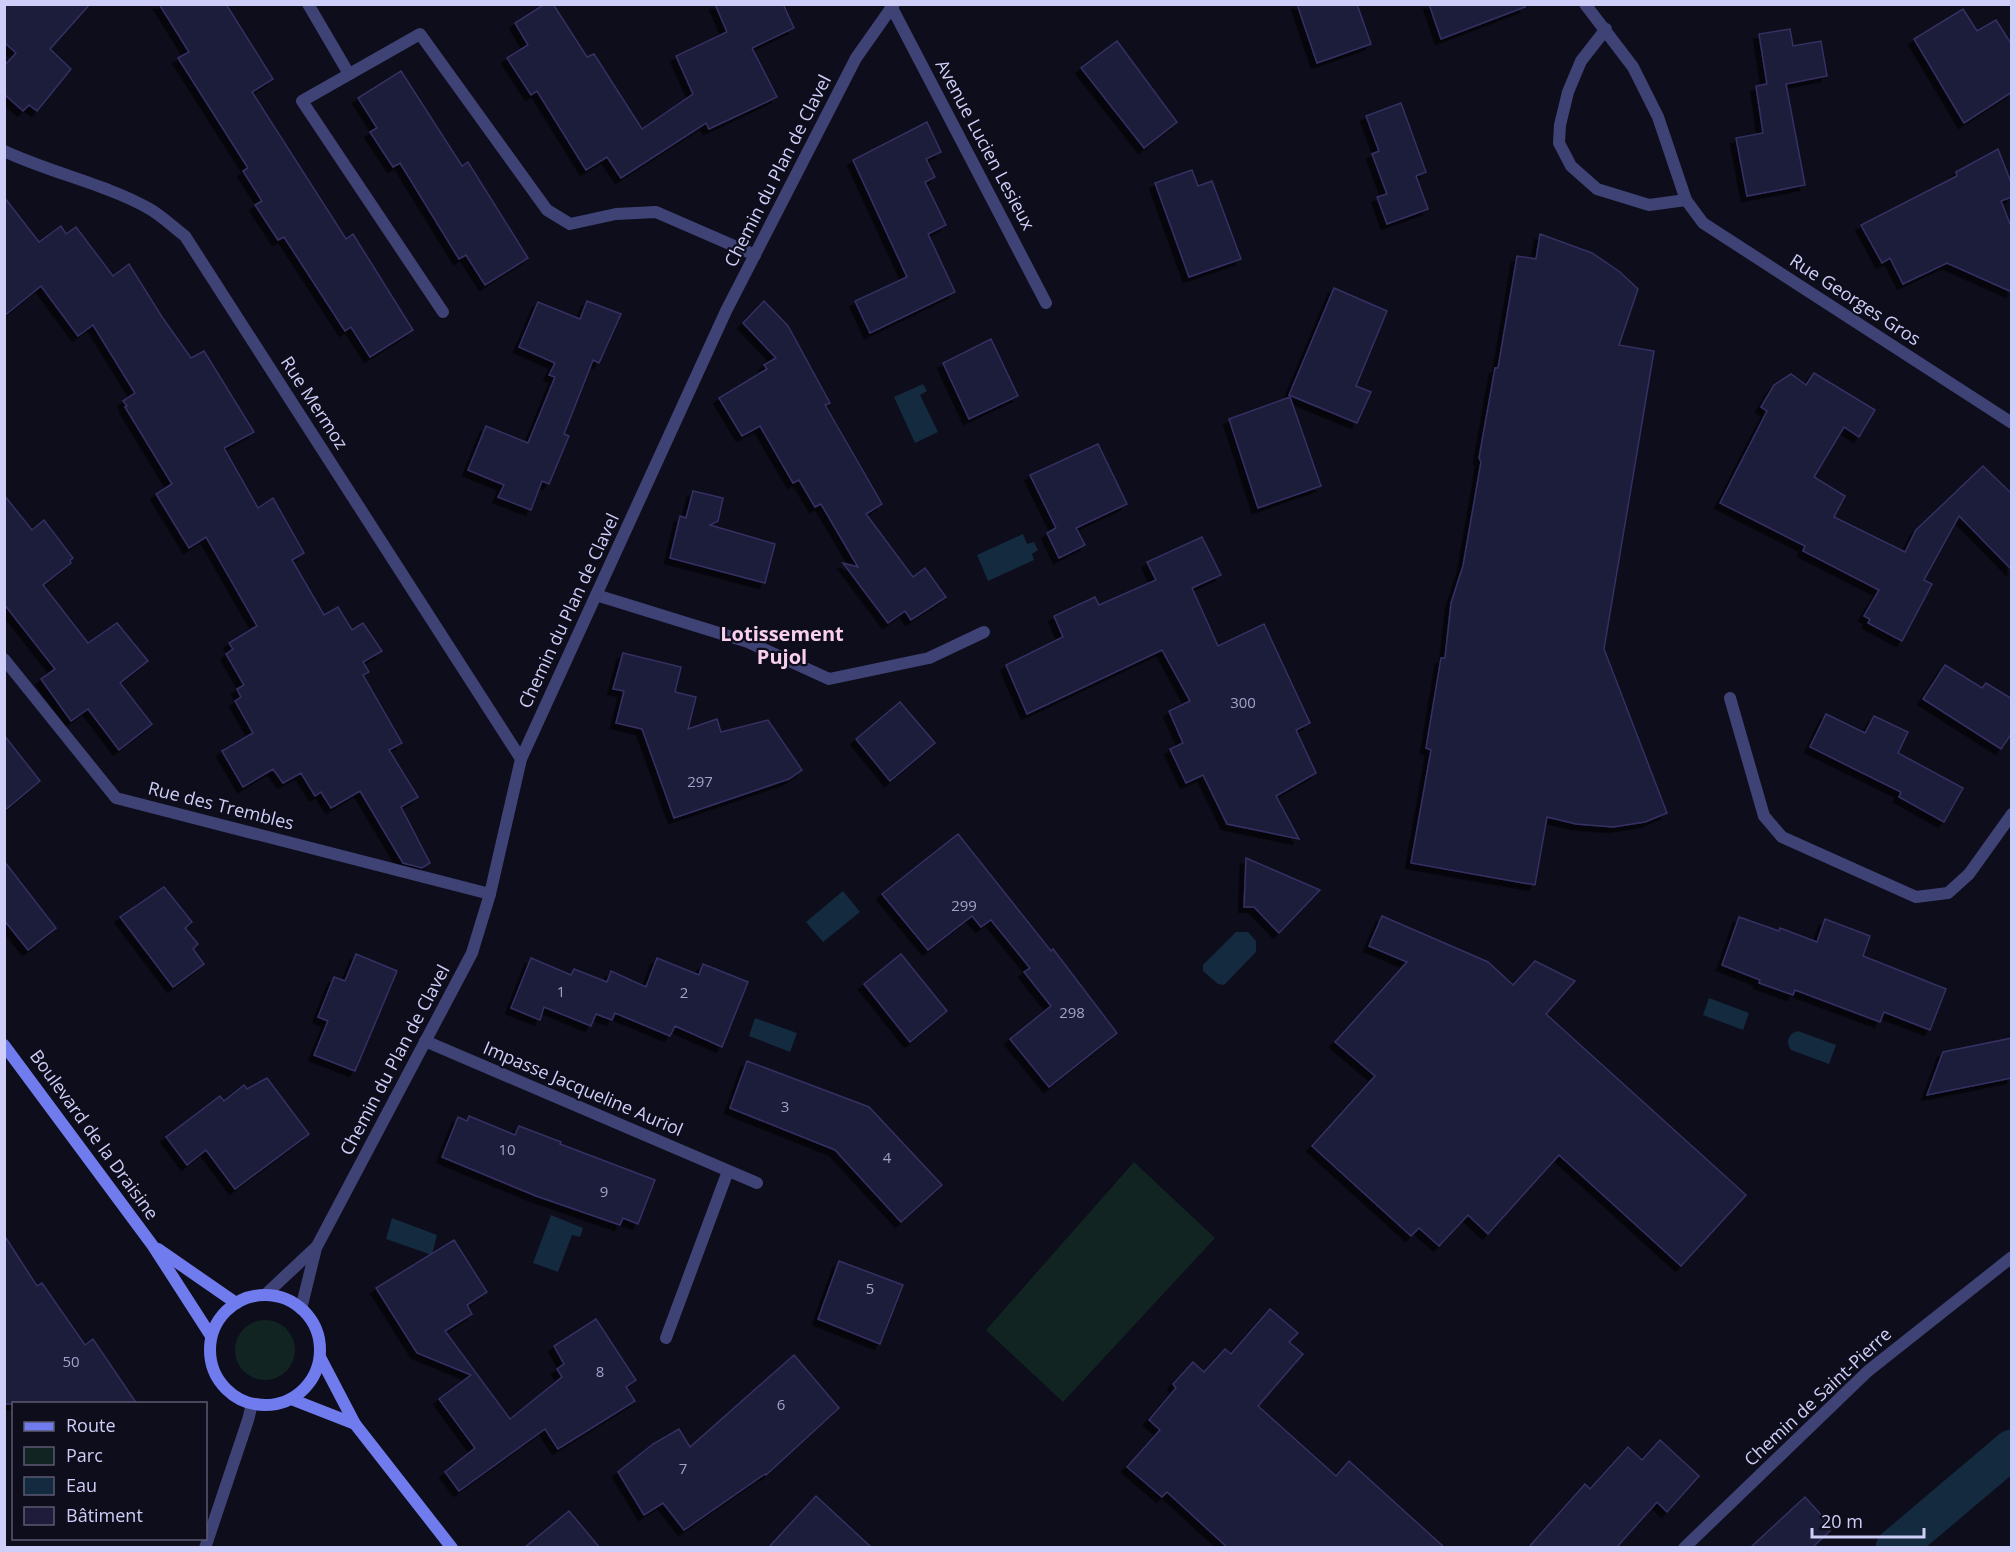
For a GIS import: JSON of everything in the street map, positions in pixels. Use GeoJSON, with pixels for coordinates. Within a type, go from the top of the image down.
{"type":"FeatureCollection","features":[{"type":"Feature","properties":{"kind":"street"},"geometry":{"type":"LineString","coordinates":[[308,4],[349,74]]}},
{"type":"Feature","properties":{"kind":"street","name":"Rue Georges Gros"},"geometry":{"type":"LineString","coordinates":[[1586,4],[1633,67],[1658,117],[1686,200],[1703,223],[2012,423]]}},
{"type":"Feature","properties":{"kind":"street","name":"Chemin du Plan de Clavel"},"geometry":{"type":"LineString","coordinates":[[301,1309],[316,1248],[472,953],[490,894],[521,759],[726,311],[856,58],[892,6]]}},
{"type":"Feature","properties":{"kind":"street","name":"Avenue Lucien Lesieux"},"geometry":{"type":"LineString","coordinates":[[892,6],[1046,303]]}},
{"type":"Feature","properties":{"kind":"street"},"geometry":{"type":"LineString","coordinates":[[1606,29],[1581,61],[1568,92],[1560,125],[1559,143],[1572,166],[1597,189],[1649,205],[1686,200]]}},
{"type":"Feature","properties":{"kind":"street"},"geometry":{"type":"LineString","coordinates":[[443,312],[302,101],[420,34],[547,210],[570,224],[616,214],[656,212],[755,255]]}},
{"type":"Feature","properties":{"kind":"street","name":"Rue Mermoz"},"geometry":{"type":"LineString","coordinates":[[4,151],[150,208],[185,237],[521,759]]}},
{"type":"Feature","properties":{"kind":"street"},"geometry":{"type":"LineString","coordinates":[[596,595],[748,642],[829,679],[929,658],[984,632]]}},
{"type":"Feature","properties":{"kind":"street","name":"Rue des Trembles"},"geometry":{"type":"LineString","coordinates":[[4,659],[116,798],[490,894]]}},
{"type":"Feature","properties":{"kind":"street"},"geometry":{"type":"LineString","coordinates":[[1730,698],[1764,816],[1782,837],[1916,897],[1948,893],[1955,887],[1969,874],[2012,814]]}},
{"type":"Feature","properties":{"kind":"street","name":"Impasse Jacqueline Auriol"},"geometry":{"type":"LineString","coordinates":[[425,1041],[757,1184]]}},
{"type":"Feature","properties":{"kind":"street","name":"Boulevard de la Draisine"},"geometry":{"type":"LineString","coordinates":[[4,1045],[153,1246],[212,1336]]}},
{"type":"Feature","properties":{"kind":"street"},"geometry":{"type":"LineString","coordinates":[[666,1338],[728,1171]]}},
{"type":"Feature","properties":{"kind":"street","name":"Boulevard de la Draisine"},"geometry":{"type":"LineString","coordinates":[[153,1246],[236,1303]]}},
{"type":"Feature","properties":{"kind":"street","name":"Chemin du Plan de Clavel"},"geometry":{"type":"LineString","coordinates":[[265,1295],[316,1248]]}},
{"type":"Feature","properties":{"kind":"street","name":"Chemin de Saint-Pierre"},"geometry":{"type":"LineString","coordinates":[[1684,1548],[1868,1371],[2012,1257]]}},
{"type":"Feature","properties":{"kind":"street"},"geometry":{"type":"LineString","coordinates":[[265,1295],[284,1299],[301,1309],[313,1322],[319,1339],[320,1357],[315,1374],[305,1389],[291,1399],[267,1405],[252,1404],[236,1397],[223,1386],[214,1371],[210,1354],[212,1336],[221,1317],[236,1303],[250,1297],[265,1295]]}},
{"type":"Feature","properties":{"kind":"street"},"geometry":{"type":"LineString","coordinates":[[320,1357],[356,1424],[452,1548]]}},
{"type":"Feature","properties":{"kind":"street"},"geometry":{"type":"LineString","coordinates":[[291,1399],[356,1424]]}},
{"type":"Feature","properties":{"kind":"street"},"geometry":{"type":"LineString","coordinates":[[205,1548],[252,1404]]}},
{"type":"Feature","properties":{"kind":"green space"},"geometry":{"type":"Polygon","coordinates":[[[1134,1162],[1215,1238],[1063,1402],[986,1330],[1134,1162]]]}},
{"type":"Feature","properties":{"kind":"green space"},"geometry":{"type":"Polygon","coordinates":[[[259,1320],[271,1320],[282,1325],[290,1333],[295,1350],[293,1362],[282,1375],[271,1380],[259,1380],[248,1375],[240,1367],[235,1356],[235,1344],[240,1333],[248,1325],[259,1320]]]}},
{"type":"Feature","properties":{"kind":"water"},"geometry":{"type":"Polygon","coordinates":[[[923,384],[927,391],[920,395],[938,432],[915,443],[894,397],[923,384]]]}},
{"type":"Feature","properties":{"kind":"water"},"geometry":{"type":"Polygon","coordinates":[[[1023,534],[1027,544],[1034,542],[1038,550],[1032,554],[1034,560],[988,581],[977,555],[1023,534]]]}},
{"type":"Feature","properties":{"kind":"water"},"geometry":{"type":"Polygon","coordinates":[[[843,891],[860,912],[823,942],[806,922],[843,891]]]}},
{"type":"Feature","properties":{"kind":"water"},"geometry":{"type":"Polygon","coordinates":[[[1236,932],[1248,932],[1256,941],[1256,952],[1224,985],[1218,984],[1203,971],[1203,965],[1236,932]]]}},
{"type":"Feature","properties":{"kind":"water"},"geometry":{"type":"Polygon","coordinates":[[[1709,998],[1749,1013],[1743,1030],[1703,1015],[1709,998]]]}},
{"type":"Feature","properties":{"kind":"water"},"geometry":{"type":"Polygon","coordinates":[[[755,1018],[797,1033],[790,1052],[749,1036],[755,1018]]]}},
{"type":"Feature","properties":{"kind":"water"},"geometry":{"type":"Polygon","coordinates":[[[1798,1031],[1836,1045],[1829,1064],[1791,1050],[1788,1038],[1798,1031]]]}},
{"type":"Feature","properties":{"kind":"water"},"geometry":{"type":"Polygon","coordinates":[[[551,1215],[583,1228],[580,1237],[572,1235],[558,1272],[533,1263],[551,1215]]]}},
{"type":"Feature","properties":{"kind":"water"},"geometry":{"type":"Polygon","coordinates":[[[392,1218],[437,1235],[432,1255],[386,1239],[392,1218]]]}},
{"type":"Feature","properties":{"kind":"building"},"geometry":{"type":"Polygon","coordinates":[[[4,4],[90,4],[50,49],[71,69],[37,111],[29,105],[23,111],[4,94],[4,66],[16,53],[4,42],[4,4]]]}},
{"type":"Feature","properties":{"kind":"building"},"geometry":{"type":"Polygon","coordinates":[[[159,4],[226,4],[273,79],[252,92],[346,239],[353,234],[413,330],[370,357],[351,327],[345,331],[284,237],[278,240],[255,205],[262,201],[243,171],[248,168],[178,58],[189,52],[159,4]]]}},
{"type":"Feature","properties":{"kind":"building"},"geometry":{"type":"Polygon","coordinates":[[[545,4],[553,4],[587,57],[594,54],[642,129],[693,94],[676,56],[727,32],[715,4],[783,4],[794,28],[752,48],[777,97],[709,129],[706,123],[621,178],[607,157],[586,170],[537,91],[531,95],[507,58],[528,45],[515,23],[545,4]]]}},
{"type":"Feature","properties":{"kind":"building"},"geometry":{"type":"Polygon","coordinates":[[[1297,4],[1357,4],[1371,44],[1317,63],[1297,4]]]}},
{"type":"Feature","properties":{"kind":"building"},"geometry":{"type":"Polygon","coordinates":[[[1429,4],[1525,4],[1525,7],[1441,39],[1429,4]]]}},
{"type":"Feature","properties":{"kind":"building"},"geometry":{"type":"Polygon","coordinates":[[[1963,9],[1977,31],[1996,20],[2012,45],[2012,92],[1964,123],[1914,39],[1963,9]]]}},
{"type":"Feature","properties":{"kind":"building"},"geometry":{"type":"Polygon","coordinates":[[[1790,29],[1793,46],[1821,41],[1827,76],[1786,84],[1805,185],[1747,196],[1736,138],[1763,133],[1756,86],[1767,84],[1759,34],[1790,29]]]}},
{"type":"Feature","properties":{"kind":"building"},"geometry":{"type":"Polygon","coordinates":[[[1117,41],[1177,122],[1144,148],[1081,68],[1117,41]]]}},
{"type":"Feature","properties":{"kind":"building"},"geometry":{"type":"Polygon","coordinates":[[[401,71],[462,166],[468,162],[528,258],[485,285],[466,255],[459,259],[400,163],[393,167],[370,132],[377,128],[358,98],[401,71]]]}},
{"type":"Feature","properties":{"kind":"building"},"geometry":{"type":"Polygon","coordinates":[[[1401,103],[1426,172],[1416,176],[1428,209],[1387,224],[1377,197],[1387,194],[1372,154],[1379,151],[1366,116],[1401,103]]]}},
{"type":"Feature","properties":{"kind":"building"},"geometry":{"type":"Polygon","coordinates":[[[927,122],[941,152],[926,159],[935,177],[925,182],[946,225],[928,234],[955,292],[870,333],[855,301],[907,277],[853,160],[927,122]]]}},
{"type":"Feature","properties":{"kind":"building"},"geometry":{"type":"Polygon","coordinates":[[[1998,149],[2012,185],[2012,197],[2001,201],[2012,229],[2012,292],[1947,263],[1903,284],[1890,258],[1882,263],[1861,225],[1957,176],[1956,172],[1998,149]]]}},
{"type":"Feature","properties":{"kind":"building"},"geometry":{"type":"Polygon","coordinates":[[[1192,170],[1198,186],[1212,181],[1241,259],[1189,277],[1155,183],[1192,170]]]}},
{"type":"Feature","properties":{"kind":"building"},"geometry":{"type":"Polygon","coordinates":[[[4,197],[39,242],[61,226],[66,234],[76,227],[113,276],[129,264],[191,358],[204,351],[254,432],[224,448],[258,508],[273,498],[304,553],[292,560],[324,615],[338,607],[352,630],[363,623],[382,651],[363,662],[369,672],[363,675],[402,743],[389,750],[418,797],[401,807],[430,863],[422,868],[403,863],[360,791],[331,808],[321,792],[315,796],[301,773],[283,783],[273,769],[243,787],[222,751],[253,733],[235,701],[241,697],[237,689],[244,685],[226,654],[233,649],[229,643],[257,626],[206,537],[189,548],[156,494],[172,484],[125,407],[127,406],[123,401],[135,393],[93,325],[78,336],[41,286],[4,316],[4,197]]]}},
{"type":"Feature","properties":{"kind":"building"},"geometry":{"type":"Polygon","coordinates":[[[1540,234],[1592,253],[1620,272],[1638,289],[1619,345],[1654,351],[1604,649],[1667,813],[1645,822],[1613,827],[1576,824],[1547,817],[1535,885],[1411,863],[1431,750],[1426,748],[1441,658],[1445,658],[1451,603],[1463,566],[1481,462],[1479,458],[1495,368],[1498,368],[1517,256],[1536,259],[1540,234]]]}},
{"type":"Feature","properties":{"kind":"building"},"geometry":{"type":"Polygon","coordinates":[[[1334,288],[1387,311],[1356,386],[1371,392],[1357,423],[1289,395],[1334,288]]]}},
{"type":"Feature","properties":{"kind":"building"},"geometry":{"type":"Polygon","coordinates":[[[587,301],[621,314],[599,363],[593,360],[564,434],[569,436],[549,484],[542,481],[531,510],[498,497],[504,485],[468,470],[486,426],[528,443],[555,377],[549,375],[555,363],[519,347],[538,302],[580,319],[587,301]]]}},
{"type":"Feature","properties":{"kind":"building"},"geometry":{"type":"Polygon","coordinates":[[[764,301],[788,326],[830,403],[825,405],[882,504],[866,514],[913,577],[925,568],[946,597],[911,620],[905,611],[888,623],[843,563],[858,567],[821,504],[815,507],[799,480],[793,483],[760,426],[742,436],[719,398],[767,369],[764,365],[776,358],[743,323],[764,301]]]}},
{"type":"Feature","properties":{"kind":"building"},"geometry":{"type":"Polygon","coordinates":[[[991,339],[1018,396],[969,419],[943,363],[991,339]]]}},
{"type":"Feature","properties":{"kind":"building"},"geometry":{"type":"Polygon","coordinates":[[[1814,373],[1875,410],[1859,437],[1844,427],[1814,477],[1845,496],[1834,517],[1905,552],[1916,530],[1983,466],[2012,494],[2012,570],[1959,516],[1924,580],[1932,584],[1902,641],[1868,623],[1870,619],[1864,616],[1879,590],[1803,551],[1805,546],[1720,503],[1767,411],[1761,407],[1774,385],[1791,374],[1806,385],[1814,373]]]}},
{"type":"Feature","properties":{"kind":"building"},"geometry":{"type":"Polygon","coordinates":[[[1290,397],[1321,486],[1258,508],[1229,419],[1290,397]]]}},
{"type":"Feature","properties":{"kind":"building"},"geometry":{"type":"Polygon","coordinates":[[[1098,444],[1127,504],[1076,528],[1085,545],[1059,558],[1047,533],[1056,528],[1030,475],[1098,444]]]}},
{"type":"Feature","properties":{"kind":"building"},"geometry":{"type":"Polygon","coordinates":[[[693,491],[723,498],[718,521],[710,525],[775,544],[765,583],[670,558],[680,516],[686,518],[693,491]]]}},
{"type":"Feature","properties":{"kind":"building"},"geometry":{"type":"Polygon","coordinates":[[[4,495],[32,530],[44,520],[73,558],[70,560],[71,563],[43,585],[88,643],[117,623],[148,661],[120,683],[152,724],[119,750],[88,709],[71,721],[41,679],[55,669],[4,604],[4,495]]]}},
{"type":"Feature","properties":{"kind":"building"},"geometry":{"type":"Polygon","coordinates":[[[1202,537],[1221,575],[1192,588],[1218,646],[1264,624],[1310,723],[1296,730],[1316,773],[1276,796],[1299,839],[1227,824],[1203,775],[1186,783],[1170,749],[1183,743],[1169,711],[1190,701],[1162,650],[1027,714],[1006,665],[1063,637],[1054,616],[1095,597],[1099,605],[1156,580],[1147,562],[1202,537]]]}},
{"type":"Feature","properties":{"kind":"building"},"geometry":{"type":"Polygon","coordinates":[[[623,653],[681,667],[675,692],[696,697],[688,729],[717,719],[721,732],[768,720],[802,770],[789,779],[674,818],[642,729],[616,723],[624,691],[613,689],[623,653]]]}},
{"type":"Feature","properties":{"kind":"building"},"geometry":{"type":"Polygon","coordinates":[[[1945,665],[1982,688],[1986,683],[2012,699],[2012,733],[2001,749],[1923,699],[1945,665]]]}},
{"type":"Feature","properties":{"kind":"building"},"geometry":{"type":"Polygon","coordinates":[[[900,702],[935,743],[890,781],[856,739],[900,702]]]}},
{"type":"Feature","properties":{"kind":"building"},"geometry":{"type":"Polygon","coordinates":[[[1826,714],[1865,733],[1874,716],[1908,732],[1898,753],[1963,788],[1944,822],[1899,797],[1901,792],[1810,747],[1826,714]]]}},
{"type":"Feature","properties":{"kind":"building"},"geometry":{"type":"Polygon","coordinates":[[[4,735],[40,781],[4,811],[4,735]]]}},
{"type":"Feature","properties":{"kind":"building"},"geometry":{"type":"Polygon","coordinates":[[[958,834],[1051,951],[1053,949],[1117,1033],[1049,1087],[1010,1039],[1051,1006],[1024,972],[1030,968],[991,920],[981,927],[972,916],[928,950],[882,894],[958,834]]]}},
{"type":"Feature","properties":{"kind":"building"},"geometry":{"type":"Polygon","coordinates":[[[1246,858],[1320,890],[1279,933],[1254,907],[1244,907],[1246,858]]]}},
{"type":"Feature","properties":{"kind":"building"},"geometry":{"type":"Polygon","coordinates":[[[4,861],[56,928],[28,950],[4,920],[4,861]]]}},
{"type":"Feature","properties":{"kind":"building"},"geometry":{"type":"Polygon","coordinates":[[[164,887],[192,922],[185,928],[198,944],[193,949],[204,964],[173,987],[120,917],[164,887]]]}},
{"type":"Feature","properties":{"kind":"building"},"geometry":{"type":"Polygon","coordinates":[[[1382,916],[1488,962],[1513,985],[1535,961],[1575,981],[1546,1014],[1746,1195],[1681,1266],[1559,1155],[1488,1234],[1468,1215],[1439,1246],[1419,1228],[1411,1236],[1312,1146],[1375,1076],[1335,1042],[1407,962],[1369,946],[1382,916]]]}},
{"type":"Feature","properties":{"kind":"building"},"geometry":{"type":"Polygon","coordinates":[[[1739,917],[1779,931],[1780,928],[1817,942],[1825,919],[1870,936],[1863,956],[1946,989],[1930,1030],[1884,1012],[1880,1022],[1795,990],[1793,995],[1759,983],[1760,980],[1722,965],[1739,917]]]}},
{"type":"Feature","properties":{"kind":"building"},"geometry":{"type":"Polygon","coordinates":[[[356,954],[397,971],[355,1071],[314,1055],[328,1021],[318,1017],[334,977],[345,981],[356,954]]]}},
{"type":"Feature","properties":{"kind":"building"},"geometry":{"type":"Polygon","coordinates":[[[901,954],[947,1011],[910,1042],[864,984],[901,954]]]}},
{"type":"Feature","properties":{"kind":"building"},"geometry":{"type":"Polygon","coordinates":[[[531,958],[571,975],[574,969],[607,982],[611,971],[646,987],[657,958],[699,975],[703,964],[748,982],[722,1047],[675,1026],[670,1036],[615,1013],[612,1020],[596,1014],[591,1026],[544,1007],[540,1020],[511,1008],[531,958]]]}},
{"type":"Feature","properties":{"kind":"building"},"geometry":{"type":"Polygon","coordinates":[[[2012,1038],[2012,1078],[1927,1095],[1943,1052],[2012,1038]]]}},
{"type":"Feature","properties":{"kind":"building"},"geometry":{"type":"Polygon","coordinates":[[[747,1061],[869,1107],[942,1185],[901,1222],[835,1150],[730,1108],[747,1061]]]}},
{"type":"Feature","properties":{"kind":"building"},"geometry":{"type":"Polygon","coordinates":[[[267,1078],[309,1134],[235,1189],[206,1150],[187,1165],[166,1137],[220,1096],[224,1101],[244,1085],[247,1089],[267,1078]]]}},
{"type":"Feature","properties":{"kind":"building"},"geometry":{"type":"Polygon","coordinates":[[[469,1116],[515,1135],[519,1126],[655,1180],[638,1224],[623,1218],[620,1225],[536,1196],[442,1157],[458,1117],[467,1121],[469,1116]]]}},
{"type":"Feature","properties":{"kind":"building"},"geometry":{"type":"Polygon","coordinates":[[[4,1235],[37,1286],[42,1283],[85,1345],[93,1339],[136,1402],[12,1402],[12,1404],[4,1404],[4,1235]]]}},
{"type":"Feature","properties":{"kind":"building"},"geometry":{"type":"Polygon","coordinates":[[[454,1240],[487,1292],[467,1305],[472,1314],[445,1331],[510,1419],[562,1377],[557,1369],[564,1364],[554,1346],[596,1319],[636,1380],[626,1387],[635,1401],[558,1449],[545,1429],[459,1491],[445,1472],[475,1448],[439,1399],[471,1375],[417,1353],[376,1288],[454,1240]]]}},
{"type":"Feature","properties":{"kind":"building"},"geometry":{"type":"Polygon","coordinates":[[[839,1261],[903,1285],[880,1344],[818,1319],[839,1261]]]}},
{"type":"Feature","properties":{"kind":"building"},"geometry":{"type":"Polygon","coordinates":[[[1270,1309],[1298,1333],[1289,1342],[1303,1354],[1258,1406],[1336,1476],[1349,1461],[1445,1548],[1228,1548],[1167,1492],[1162,1497],[1127,1467],[1160,1430],[1149,1420],[1176,1388],[1173,1384],[1193,1362],[1204,1372],[1225,1349],[1231,1354],[1270,1309]]]}},
{"type":"Feature","properties":{"kind":"building"},"geometry":{"type":"Polygon","coordinates":[[[794,1355],[839,1408],[766,1475],[684,1530],[663,1503],[644,1515],[618,1472],[653,1444],[679,1429],[690,1447],[794,1355]]]}},
{"type":"Feature","properties":{"kind":"building"},"geometry":{"type":"Polygon","coordinates":[[[1660,1440],[1699,1476],[1667,1512],[1657,1502],[1616,1548],[1528,1548],[1585,1484],[1590,1489],[1628,1447],[1642,1460],[1660,1440]]]}},
{"type":"Feature","properties":{"kind":"building"},"geometry":{"type":"Polygon","coordinates":[[[816,1496],[872,1548],[768,1548],[816,1496]]]}},
{"type":"Feature","properties":{"kind":"building"},"geometry":{"type":"Polygon","coordinates":[[[1805,1497],[1833,1528],[1812,1548],[1750,1548],[1805,1497]]]}},
{"type":"Feature","properties":{"kind":"building"},"geometry":{"type":"Polygon","coordinates":[[[569,1511],[600,1548],[524,1548],[569,1511]]]}},
{"type":"Feature","properties":{"kind":"waterway"},"geometry":{"type":"LineString","coordinates":[[1895,1548],[2012,1449]]}},
{"type":"Feature","properties":{"kind":"district","name":"Lotissement Pujol"},"geometry":{"type":"Point","coordinates":[782,646]}}]}
